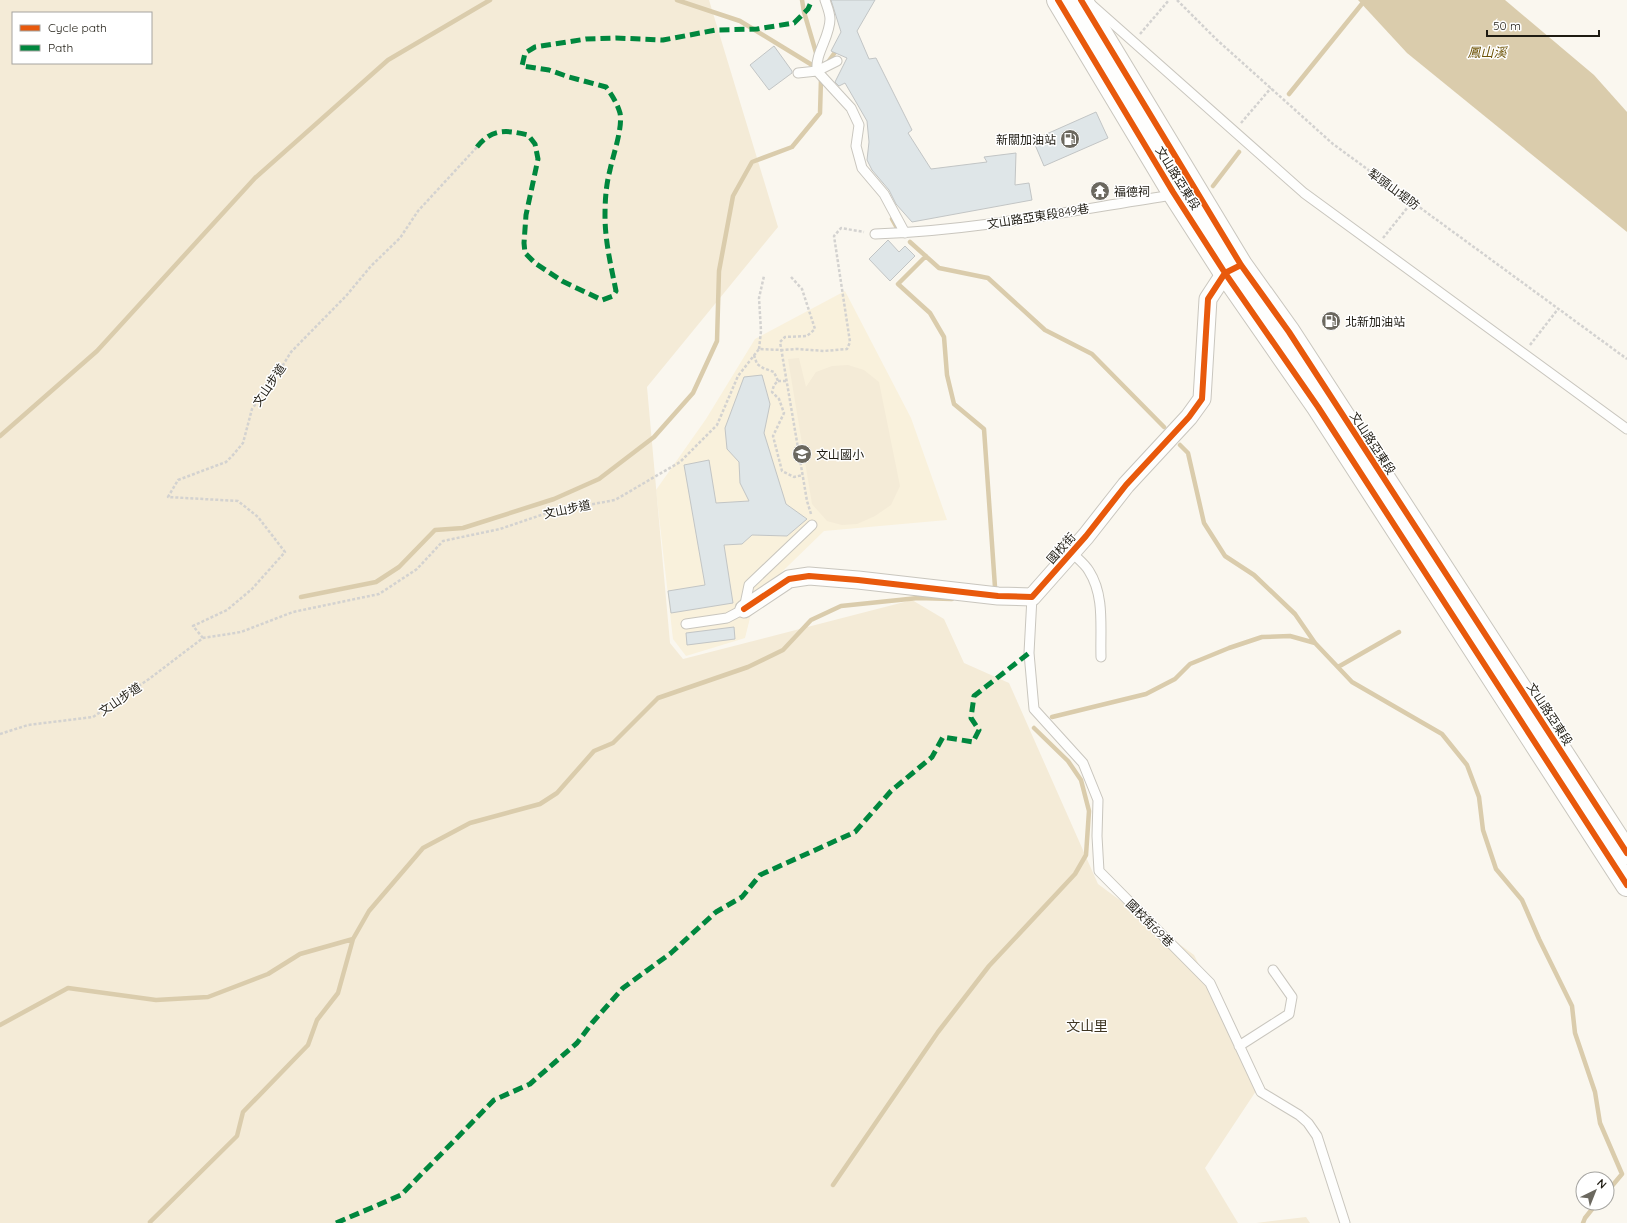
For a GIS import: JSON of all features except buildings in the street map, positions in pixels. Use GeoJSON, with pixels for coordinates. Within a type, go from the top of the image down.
{"type":"FeatureCollection","features":[{"type":"Feature","properties":{"kind":"main road","name":"文山路亞東段"},"geometry":{"type":"LineString","coordinates":[[1058,0],[1182,187],[1233,269],[1281,337],[1620,847],[1627,885]]}},
{"type":"Feature","properties":{"kind":"main road","name":"文山路亞東段"},"geometry":{"type":"LineString","coordinates":[[1081,0],[1182,187]]}},
{"type":"Feature","properties":{"kind":"street","name":"國校街"},"geometry":{"type":"LineString","coordinates":[[1032,597],[1072,553],[1126,485],[1189,417],[1202,399],[1208,299],[1233,269]]}},
{"type":"Feature","properties":{"kind":"street"},"geometry":{"type":"LineString","coordinates":[[744,609],[789,578],[809,576],[998,596],[1032,597]]}},
{"type":"Feature","properties":{"kind":"lane"},"geometry":{"type":"LineString","coordinates":[[825,0],[830,19],[826,37],[816,63],[817,71],[851,108],[859,125],[856,146],[862,168],[884,194],[905,233]]}},
{"type":"Feature","properties":{"kind":"lane"},"geometry":{"type":"LineString","coordinates":[[1086,0],[1304,193],[1627,429]]}},
{"type":"Feature","properties":{"kind":"lane"},"geometry":{"type":"LineString","coordinates":[[798,73],[817,71],[837,61]]}},
{"type":"Feature","properties":{"kind":"lane","name":"文山路亞東段849巷"},"geometry":{"type":"LineString","coordinates":[[875,234],[967,228],[1166,196],[1182,187]]}},
{"type":"Feature","properties":{"kind":"lane"},"geometry":{"type":"LineString","coordinates":[[686,624],[727,618],[744,609],[749,585],[812,525]]}},
{"type":"Feature","properties":{"kind":"lane"},"geometry":{"type":"LineString","coordinates":[[1072,553],[1088,569],[1100,600],[1101,657]]}},
{"type":"Feature","properties":{"kind":"lane","name":"國校街69巷"},"geometry":{"type":"LineString","coordinates":[[1032,597],[1029,653],[1034,709],[1083,763],[1098,800],[1097,836],[1099,871],[1210,983],[1261,1092],[1299,1115],[1308,1123],[1317,1136],[1345,1223]]}},
{"type":"Feature","properties":{"kind":"lane"},"geometry":{"type":"LineString","coordinates":[[1239,1046],[1289,1014],[1292,997],[1273,970]]}},
{"type":"Feature","properties":{"kind":"path"},"geometry":{"type":"LineString","coordinates":[[1133,42],[1169,0]]}},
{"type":"Feature","properties":{"kind":"path"},"geometry":{"type":"LineString","coordinates":[[1234,131],[1271,88]]}},
{"type":"Feature","properties":{"kind":"path"},"geometry":{"type":"LineString","coordinates":[[1377,246],[1412,202]]}},
{"type":"Feature","properties":{"kind":"path"},"geometry":{"type":"LineString","coordinates":[[764,276],[759,298],[761,331],[758,348],[824,351],[846,349],[850,342],[834,236],[841,228],[875,234]]}},
{"type":"Feature","properties":{"kind":"path"},"geometry":{"type":"LineString","coordinates":[[792,277],[802,289],[815,329],[807,336],[785,337],[780,342],[802,475],[812,525]]}},
{"type":"Feature","properties":{"kind":"path"},"geometry":{"type":"LineString","coordinates":[[1524,354],[1558,309]]}},
{"type":"Feature","properties":{"kind":"path"},"geometry":{"type":"LineString","coordinates":[[754,355],[757,364],[774,372],[778,381]]}},
{"type":"Feature","properties":{"kind":"path"},"geometry":{"type":"LineString","coordinates":[[787,381],[778,381],[774,385],[772,392],[780,399],[784,413],[773,436],[782,471],[794,477],[802,475]]}},
{"type":"Feature","properties":{"kind":"shaded area"},"geometry":{"type":"Polygon","coordinates":[[[0,0],[709,0],[778,227],[647,387],[670,643],[683,659],[912,600],[944,619],[964,663],[1009,683],[1098,884],[1194,955],[1260,1085],[1205,1168],[1238,1223],[0,1223],[0,0]]]}},
{"type":"Feature","properties":{"kind":"shaded area","name":"文山國小"},"geometry":{"type":"Polygon","coordinates":[[[845,291],[911,418],[947,520],[824,531],[755,598],[745,638],[686,656],[673,639],[656,490],[706,419],[755,339],[845,291]]]}},
{"type":"Feature","properties":{"kind":"shaded area"},"geometry":{"type":"Polygon","coordinates":[[[799,358],[806,387],[816,372],[832,366],[848,365],[864,370],[879,382],[900,486],[891,505],[875,516],[857,524],[842,525],[827,521],[812,504],[788,359],[799,358]]]}},
{"type":"Feature","properties":{"kind":"shaded area"},"geometry":{"type":"Polygon","coordinates":[[[1306,1217],[1310,1223],[1256,1223],[1306,1217]]]}},
{"type":"Feature","properties":{"kind":"water","name":"鳳山溪"},"geometry":{"type":"Polygon","coordinates":[[[1358,0],[1505,0],[1594,75],[1627,112],[1627,232],[1407,53],[1358,0]]]}},
{"type":"Feature","properties":{"kind":"waterway"},"geometry":{"type":"LineString","coordinates":[[0,436],[97,351],[255,178],[388,60],[490,0]]}},
{"type":"Feature","properties":{"kind":"waterway"},"geometry":{"type":"LineString","coordinates":[[677,0],[740,21],[817,68]]}},
{"type":"Feature","properties":{"kind":"waterway"},"geometry":{"type":"LineString","coordinates":[[802,0],[817,56]]}},
{"type":"Feature","properties":{"kind":"waterway"},"geometry":{"type":"LineString","coordinates":[[1289,94],[1365,0]]}},
{"type":"Feature","properties":{"kind":"waterway"},"geometry":{"type":"LineString","coordinates":[[826,65],[838,48]]}},
{"type":"Feature","properties":{"kind":"waterway"},"geometry":{"type":"LineString","coordinates":[[301,597],[376,582],[399,567],[435,530],[463,528],[554,499],[599,479],[654,437],[693,393],[717,341],[719,271],[733,196],[752,162],[792,147],[820,113],[821,79]]}},
{"type":"Feature","properties":{"kind":"waterway"},"geometry":{"type":"LineString","coordinates":[[1213,186],[1239,152]]}},
{"type":"Feature","properties":{"kind":"waterway"},"geometry":{"type":"LineString","coordinates":[[892,219],[897,228]]}},
{"type":"Feature","properties":{"kind":"waterway"},"geometry":{"type":"LineString","coordinates":[[910,242],[939,268],[988,278],[1045,330],[1092,354],[1164,427]]}},
{"type":"Feature","properties":{"kind":"waterway"},"geometry":{"type":"LineString","coordinates":[[926,256],[898,284],[930,313],[944,337],[947,375],[954,404],[984,429],[995,587]]}},
{"type":"Feature","properties":{"kind":"waterway"},"geometry":{"type":"LineString","coordinates":[[1180,445],[1188,453],[1204,523],[1225,556],[1254,575],[1295,614],[1315,643],[1352,682],[1442,734],[1467,765],[1479,797],[1483,830],[1496,869],[1522,900],[1539,939],[1572,1006],[1575,1033],[1595,1092],[1600,1123],[1622,1174],[1615,1182]]}},
{"type":"Feature","properties":{"kind":"waterway"},"geometry":{"type":"LineString","coordinates":[[150,1222],[237,1136],[243,1112],[308,1045],[317,1020],[338,993],[353,939],[369,911],[423,848],[470,823],[540,804],[557,793],[594,751],[613,743],[658,698],[748,667],[783,650],[811,620],[841,606],[918,598],[952,599]]}},
{"type":"Feature","properties":{"kind":"waterway"},"geometry":{"type":"LineString","coordinates":[[1338,667],[1399,632]]}},
{"type":"Feature","properties":{"kind":"waterway"},"geometry":{"type":"LineString","coordinates":[[1052,717],[1146,694],[1175,679],[1190,664],[1229,648],[1262,637],[1290,636],[1315,643]]}},
{"type":"Feature","properties":{"kind":"waterway"},"geometry":{"type":"LineString","coordinates":[[833,1185],[938,1032],[989,966],[1075,874],[1086,855],[1089,811],[1081,780],[1068,761],[1034,728]]}},
{"type":"Feature","properties":{"kind":"waterway"},"geometry":{"type":"LineString","coordinates":[[0,1025],[68,988],[156,1000],[208,997],[268,974],[300,954],[353,939]]}},
{"type":"Feature","properties":{"kind":"waterway"},"geometry":{"type":"LineString","coordinates":[[1583,1223],[1591,1211]]}},
{"type":"Feature","properties":{"kind":"marked path"},"geometry":{"type":"LineString","coordinates":[[477,147],[488,136],[500,132],[513,132],[528,135],[535,144],[538,159],[526,215],[524,243],[525,253],[535,263],[562,281],[602,300],[613,296],[616,291],[607,244],[605,204],[611,164],[620,126],[621,119],[619,109],[606,87],[549,70],[522,66],[525,53],[535,47],[586,39],[616,38],[663,40],[716,30],[757,29],[794,23],[808,9],[812,0]]}},
{"type":"Feature","properties":{"kind":"marked path"},"geometry":{"type":"LineString","coordinates":[[336,1223],[401,1195],[494,1100],[530,1084],[577,1043],[592,1023],[623,988],[671,953],[716,912],[742,897],[760,875],[855,832],[891,791],[932,757],[943,737],[973,742],[979,730],[971,718],[974,696],[1029,653]]}},
{"type":"Feature","properties":{"kind":"cycle path"},"geometry":{"type":"LineString","coordinates":[[1058,0],[1173,192],[1225,273],[1318,407],[1627,885]]}},
{"type":"Feature","properties":{"kind":"cycle path"},"geometry":{"type":"LineString","coordinates":[[1081,0],[1241,265],[1289,332],[1627,853]]}},
{"type":"Feature","properties":{"kind":"cycle path"},"geometry":{"type":"LineString","coordinates":[[744,609],[789,579],[809,576],[998,596],[1032,597],[1086,536],[1126,485],[1189,417],[1202,399],[1208,299],[1225,273],[1241,265]]}},
{"type":"Feature","properties":{"kind":"place","name":"新關加油站"},"geometry":{"type":"Point","coordinates":[1070,139]}},
{"type":"Feature","properties":{"kind":"place","name":"福德祠"},"geometry":{"type":"Point","coordinates":[1100,191]}},
{"type":"Feature","properties":{"kind":"place","name":"北新加油站"},"geometry":{"type":"Point","coordinates":[1331,321]}},
{"type":"Feature","properties":{"kind":"place","name":"文山國小"},"geometry":{"type":"Point","coordinates":[802,454]}},
{"type":"Feature","properties":{"kind":"district","name":"文山里"},"geometry":{"type":"Point","coordinates":[1087,1026]}}]}
